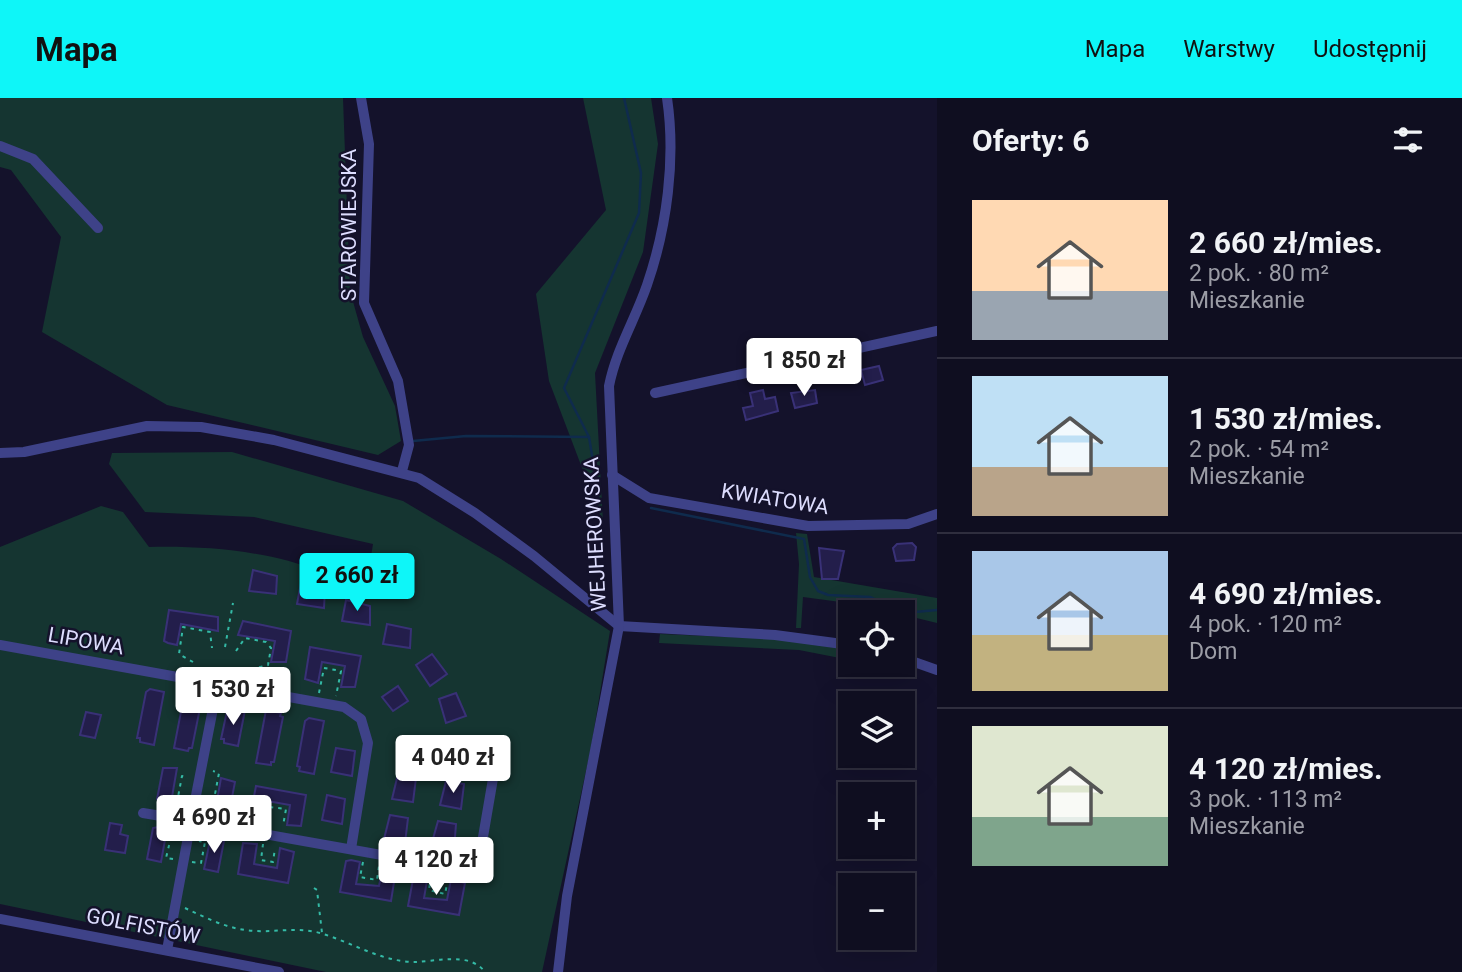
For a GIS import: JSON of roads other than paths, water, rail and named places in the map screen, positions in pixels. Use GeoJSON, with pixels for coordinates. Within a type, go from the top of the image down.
{"type":"FeatureCollection","features":[{"type":"Feature","properties":{"kind":"street","name":"STAROWIEJSKA"},"geometry":{"type":"LineString","coordinates":[[360,98],[369,144],[364,303],[398,381],[409,445],[402,471]]}},
{"type":"Feature","properties":{"kind":"street","name":"WEJHEROWSKA"},"geometry":{"type":"LineString","coordinates":[[558,972],[567,896],[619,626],[609,386],[618,349],[646,288],[658,248],[670,154],[667,98]]}},
{"type":"Feature","properties":{"kind":"street"},"geometry":{"type":"LineString","coordinates":[[0,146],[33,159],[98,228]]}},
{"type":"Feature","properties":{"kind":"street"},"geometry":{"type":"LineString","coordinates":[[655,393],[937,331]]}},
{"type":"Feature","properties":{"kind":"street"},"geometry":{"type":"LineString","coordinates":[[0,453],[24,452],[147,426],[201,427],[274,440],[354,462],[402,471],[419,478],[475,513],[619,626],[775,635],[838,643]]}},
{"type":"Feature","properties":{"kind":"street","name":"KWIATOWA"},"geometry":{"type":"LineString","coordinates":[[612,475],[649,498],[808,526],[908,524],[936,516]]}},
{"type":"Feature","properties":{"kind":"street","name":"LIPOWA"},"geometry":{"type":"LineString","coordinates":[[0,645],[335,704],[361,719],[368,743],[351,849]]}},
{"type":"Feature","properties":{"kind":"street"},"geometry":{"type":"LineString","coordinates":[[915,662],[937,670]]}},
{"type":"Feature","properties":{"kind":"street"},"geometry":{"type":"LineString","coordinates":[[167,950],[218,683]]}},
{"type":"Feature","properties":{"kind":"street"},"geometry":{"type":"LineString","coordinates":[[143,813],[477,872],[495,767]]}},
{"type":"Feature","properties":{"kind":"street","name":"GOLFISTÓW"},"geometry":{"type":"LineString","coordinates":[[0,919],[279,972]]}},
{"type":"Feature","properties":{"kind":"waterway"},"geometry":{"type":"LineString","coordinates":[[600,471],[593,461],[589,437],[564,388],[639,213],[641,173],[624,98]]}},
{"type":"Feature","properties":{"kind":"waterway"},"geometry":{"type":"LineString","coordinates":[[413,441],[466,436],[589,437]]}},
{"type":"Feature","properties":{"kind":"waterway"},"geometry":{"type":"LineString","coordinates":[[651,508],[804,539],[810,577],[818,591],[828,595],[870,597],[895,609],[906,605],[915,612],[937,610]]}}]}
